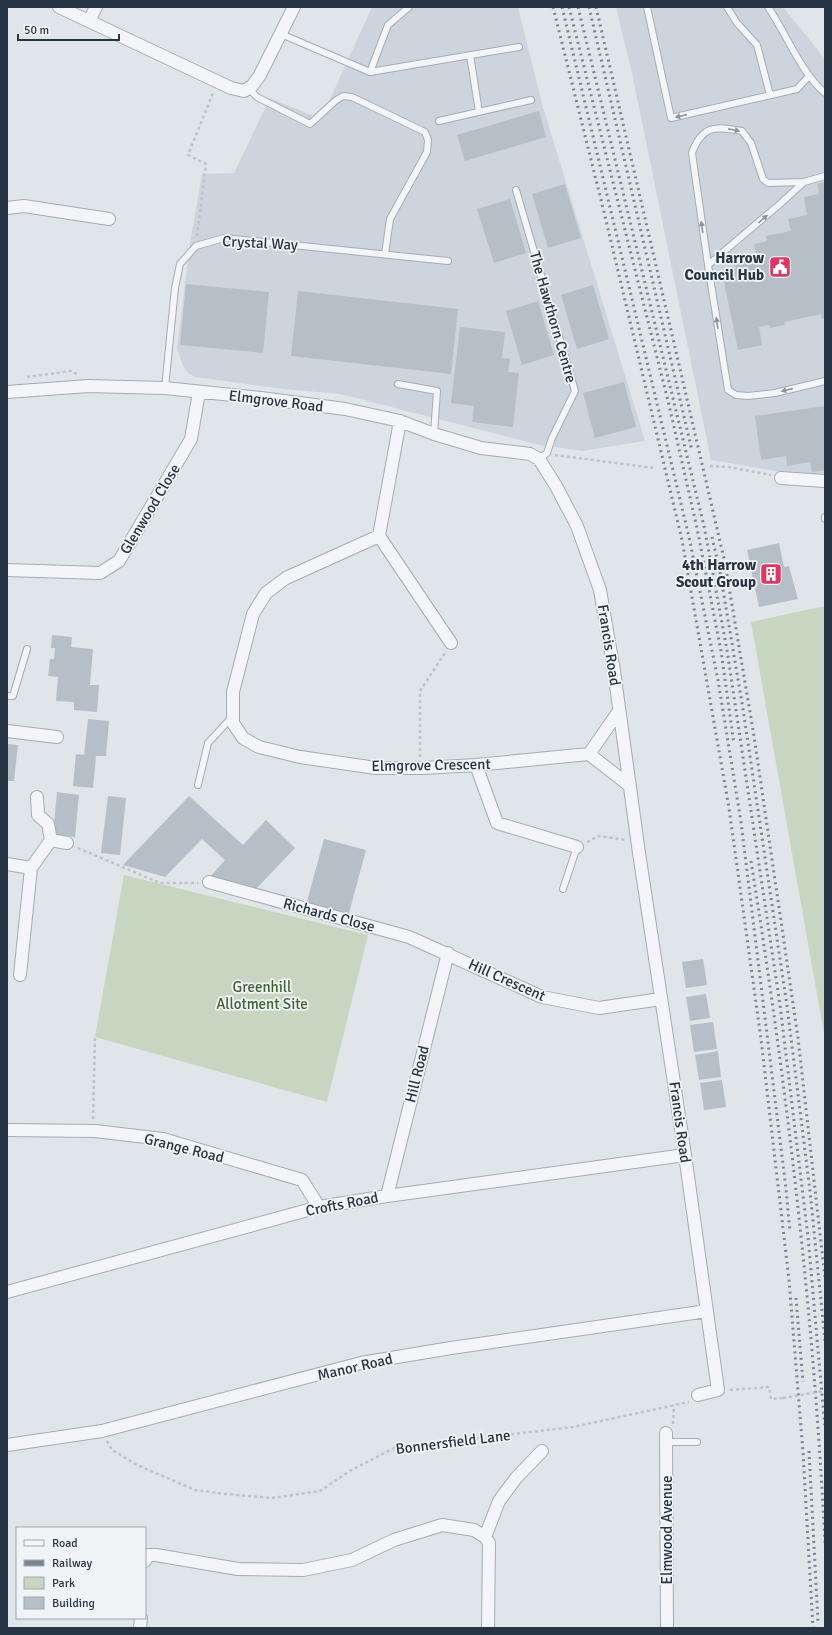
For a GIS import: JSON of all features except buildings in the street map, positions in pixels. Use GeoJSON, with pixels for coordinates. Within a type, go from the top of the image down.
{"type":"FeatureCollection","features":[{"type":"Feature","properties":{"kind":"street"},"geometry":{"type":"LineString","coordinates":[[59,7],[231,88],[244,91],[252,86],[260,75],[294,7]]}},
{"type":"Feature","properties":{"kind":"street"},"geometry":{"type":"LineString","coordinates":[[89,21],[96,7]]}},
{"type":"Feature","properties":{"kind":"street"},"geometry":{"type":"LineString","coordinates":[[7,208],[24,206],[109,219]]}},
{"type":"Feature","properties":{"kind":"street","name":"Elmgrove Road"},"geometry":{"type":"LineString","coordinates":[[7,392],[88,386],[166,388],[261,398],[345,409],[400,421],[434,434],[481,448],[543,456]]}},
{"type":"Feature","properties":{"kind":"street","name":"Glenwood Close"},"geometry":{"type":"LineString","coordinates":[[7,570],[100,573],[119,562],[191,439],[199,392]]}},
{"type":"Feature","properties":{"kind":"street"},"geometry":{"type":"LineString","coordinates":[[400,421],[379,536],[451,643]]}},
{"type":"Feature","properties":{"kind":"street","name":"Francis Road"},"geometry":{"type":"LineString","coordinates":[[543,456],[556,486],[577,526],[600,590],[685,1156],[718,1390]]}},
{"type":"Feature","properties":{"kind":"street"},"geometry":{"type":"LineString","coordinates":[[781,478],[825,481]]}},
{"type":"Feature","properties":{"kind":"street","name":"Elmgrove Crescent"},"geometry":{"type":"LineString","coordinates":[[379,536],[286,578],[266,592],[253,614],[233,692],[233,723],[243,738],[259,747],[300,757],[376,768],[420,768],[476,765],[589,754]]}},
{"type":"Feature","properties":{"kind":"street"},"geometry":{"type":"LineString","coordinates":[[619,711],[589,754],[630,786]]}},
{"type":"Feature","properties":{"kind":"street"},"geometry":{"type":"LineString","coordinates":[[7,731],[57,737]]}},
{"type":"Feature","properties":{"kind":"street"},"geometry":{"type":"LineString","coordinates":[[476,765],[497,823],[577,847]]}},
{"type":"Feature","properties":{"kind":"street"},"geometry":{"type":"LineString","coordinates":[[20,974],[31,868],[51,840],[48,824],[38,815],[37,797]]}},
{"type":"Feature","properties":{"kind":"street"},"geometry":{"type":"LineString","coordinates":[[51,840],[67,843]]}},
{"type":"Feature","properties":{"kind":"street"},"geometry":{"type":"LineString","coordinates":[[7,864],[31,868]]}},
{"type":"Feature","properties":{"kind":"street","name":"Richards Close"},"geometry":{"type":"LineString","coordinates":[[209,882],[409,937],[448,953]]}},
{"type":"Feature","properties":{"kind":"street","name":"Hill Crescent"},"geometry":{"type":"LineString","coordinates":[[448,953],[542,997],[598,1008],[661,999]]}},
{"type":"Feature","properties":{"kind":"street","name":"Hill Road"},"geometry":{"type":"LineString","coordinates":[[387,1196],[448,953]]}},
{"type":"Feature","properties":{"kind":"street","name":"Grange Road"},"geometry":{"type":"LineString","coordinates":[[7,1130],[95,1131],[164,1139],[302,1180],[319,1207]]}},
{"type":"Feature","properties":{"kind":"street","name":"Crofts Road"},"geometry":{"type":"LineString","coordinates":[[7,1292],[319,1207],[387,1196],[685,1156]]}},
{"type":"Feature","properties":{"kind":"street","name":"Manor Road"},"geometry":{"type":"LineString","coordinates":[[7,1445],[102,1431],[361,1363],[450,1348],[707,1311]]}},
{"type":"Feature","properties":{"kind":"street"},"geometry":{"type":"LineString","coordinates":[[694,1399],[718,1390]]}},
{"type":"Feature","properties":{"kind":"street","name":"Elmwood Avenue"},"geometry":{"type":"LineString","coordinates":[[666,1437],[667,1628]]}},
{"type":"Feature","properties":{"kind":"street"},"geometry":{"type":"LineString","coordinates":[[485,1537],[499,1501],[516,1478],[542,1451]]}},
{"type":"Feature","properties":{"kind":"street"},"geometry":{"type":"LineString","coordinates":[[146,1559],[148,1555],[156,1555],[238,1569],[303,1570],[352,1560],[394,1540],[442,1525],[474,1530],[485,1537],[489,1543],[488,1628]]}},
{"type":"Feature","properties":{"kind":"lane"},"geometry":{"type":"LineString","coordinates":[[370,72],[388,24],[409,7]]}},
{"type":"Feature","properties":{"kind":"lane"},"geometry":{"type":"LineString","coordinates":[[648,7],[671,118],[797,89],[809,76]]}},
{"type":"Feature","properties":{"kind":"lane"},"geometry":{"type":"LineString","coordinates":[[727,7],[737,23],[757,45],[770,95]]}},
{"type":"Feature","properties":{"kind":"lane"},"geometry":{"type":"LineString","coordinates":[[768,7],[809,76],[818,88],[825,93]]}},
{"type":"Feature","properties":{"kind":"lane"},"geometry":{"type":"LineString","coordinates":[[281,34],[370,72],[519,47]]}},
{"type":"Feature","properties":{"kind":"lane"},"geometry":{"type":"LineString","coordinates":[[470,55],[479,112]]}},
{"type":"Feature","properties":{"kind":"lane"},"geometry":{"type":"LineString","coordinates":[[248,88],[257,97],[310,124],[334,101],[343,96],[352,97],[425,132],[428,140],[427,152],[390,219],[385,254]]}},
{"type":"Feature","properties":{"kind":"lane"},"geometry":{"type":"LineString","coordinates":[[439,121],[531,100]]}},
{"type":"Feature","properties":{"kind":"lane"},"geometry":{"type":"LineString","coordinates":[[825,176],[804,182],[768,183],[763,179],[751,143],[742,131],[723,128],[707,131],[697,140],[692,153],[728,390],[736,395],[748,396],[775,393],[825,381]]}},
{"type":"Feature","properties":{"kind":"lane"},"geometry":{"type":"LineString","coordinates":[[708,265],[804,182]]}},
{"type":"Feature","properties":{"kind":"lane","name":"The Hawthorn Centre"},"geometry":{"type":"LineString","coordinates":[[516,190],[575,391],[543,456]]}},
{"type":"Feature","properties":{"kind":"lane","name":"Crystal Way"},"geometry":{"type":"LineString","coordinates":[[196,246],[224,238],[448,261]]}},
{"type":"Feature","properties":{"kind":"lane"},"geometry":{"type":"LineString","coordinates":[[166,388],[175,288],[180,264],[196,246]]}},
{"type":"Feature","properties":{"kind":"lane"},"geometry":{"type":"LineString","coordinates":[[398,384],[437,391],[434,434]]}},
{"type":"Feature","properties":{"kind":"lane"},"geometry":{"type":"LineString","coordinates":[[7,696],[13,696],[27,649]]}},
{"type":"Feature","properties":{"kind":"lane"},"geometry":{"type":"LineString","coordinates":[[198,785],[208,742],[233,716]]}},
{"type":"Feature","properties":{"kind":"lane"},"geometry":{"type":"LineString","coordinates":[[563,889],[577,847]]}},
{"type":"Feature","properties":{"kind":"lane"},"geometry":{"type":"LineString","coordinates":[[666,1437],[697,1442]]}},
{"type":"Feature","properties":{"kind":"path"},"geometry":{"type":"LineString","coordinates":[[196,246],[206,164],[188,155],[218,81]]}},
{"type":"Feature","properties":{"kind":"path"},"geometry":{"type":"LineString","coordinates":[[21,377],[71,371],[78,374]]}},
{"type":"Feature","properties":{"kind":"path"},"geometry":{"type":"LineString","coordinates":[[543,456],[562,456],[654,468]]}},
{"type":"Feature","properties":{"kind":"path"},"geometry":{"type":"LineString","coordinates":[[558,460],[562,456]]}},
{"type":"Feature","properties":{"kind":"path"},"geometry":{"type":"LineString","coordinates":[[710,466],[728,467],[781,478]]}},
{"type":"Feature","properties":{"kind":"path"},"geometry":{"type":"LineString","coordinates":[[420,768],[420,692],[451,643]]}},
{"type":"Feature","properties":{"kind":"path"},"geometry":{"type":"LineString","coordinates":[[577,847],[599,836],[623,840],[639,845]]}},
{"type":"Feature","properties":{"kind":"path"},"geometry":{"type":"LineString","coordinates":[[67,843],[160,883],[209,882]]}},
{"type":"Feature","properties":{"kind":"path"},"geometry":{"type":"LineString","coordinates":[[95,1037],[93,1117],[95,1131]]}},
{"type":"Feature","properties":{"kind":"path"},"geometry":{"type":"LineString","coordinates":[[718,1390],[770,1387],[771,1399],[825,1391]]}},
{"type":"Feature","properties":{"kind":"path","name":"Bonnersfield Lane"},"geometry":{"type":"LineString","coordinates":[[102,1431],[112,1450],[118,1454],[137,1465],[195,1490],[272,1498],[320,1491],[350,1471],[394,1448],[573,1427],[666,1407],[694,1399]]}},
{"type":"Feature","properties":{"kind":"shaded area"},"geometry":{"type":"Polygon","coordinates":[[[372,7],[518,7],[543,107],[645,441],[582,451],[540,445],[340,394],[283,389],[195,377],[188,373],[183,366],[177,348],[191,237],[202,174],[234,173],[270,98],[321,119],[372,7]]]}},
{"type":"Feature","properties":{"kind":"shaded area"},"geometry":{"type":"Polygon","coordinates":[[[616,7],[783,7],[825,59],[825,474],[811,477],[711,460],[633,78],[616,7]]]}},
{"type":"Feature","properties":{"kind":"green space"},"geometry":{"type":"Polygon","coordinates":[[[825,606],[825,1039],[751,622],[825,606]]]}},
{"type":"Feature","properties":{"kind":"green space","name":"Greenhill Allotment Site"},"geometry":{"type":"Polygon","coordinates":[[[124,875],[368,935],[327,1102],[95,1037],[124,875]]]}},
{"type":"Feature","properties":{"kind":"railway"},"geometry":{"type":"LineString","coordinates":[[553,7],[604,212],[682,540],[729,808],[761,1039],[789,1280],[803,1452],[813,1628]]}},
{"type":"Feature","properties":{"kind":"railway"},"geometry":{"type":"LineString","coordinates":[[562,7],[689,537],[718,680],[741,822],[790,1232]]}},
{"type":"Feature","properties":{"kind":"railway"},"geometry":{"type":"LineString","coordinates":[[569,7],[669,405],[697,528],[721,651],[734,744]]}},
{"type":"Feature","properties":{"kind":"railway"},"geometry":{"type":"LineString","coordinates":[[578,7],[704,526],[727,650],[780,1005],[808,1237],[825,1428]]}},
{"type":"Feature","properties":{"kind":"railway"},"geometry":{"type":"LineString","coordinates":[[589,7],[692,451]]}},
{"type":"Feature","properties":{"kind":"railway"},"geometry":{"type":"LineString","coordinates":[[596,7],[725,563],[754,736],[798,1038],[825,1278]]}},
{"type":"Feature","properties":{"kind":"railway"},"geometry":{"type":"LineString","coordinates":[[712,537],[720,572],[743,709],[787,1006],[810,1191],[825,1341]]}},
{"type":"Feature","properties":{"kind":"railway"},"geometry":{"type":"LineString","coordinates":[[751,861],[776,1031],[797,1202],[814,1373],[825,1545]]}},
{"type":"Feature","properties":{"kind":"railway"},"geometry":{"type":"LineString","coordinates":[[796,1298],[803,1382]]}},
{"type":"Feature","properties":{"kind":"railway"},"geometry":{"type":"LineString","coordinates":[[809,1451],[818,1621]]}},
{"type":"Feature","properties":{"kind":"place","name":"Harrow Council Hub"},"geometry":{"type":"Point","coordinates":[780,267]}},
{"type":"Feature","properties":{"kind":"place","name":"4th Harrow Scout Group"},"geometry":{"type":"Point","coordinates":[771,574]}}]}
